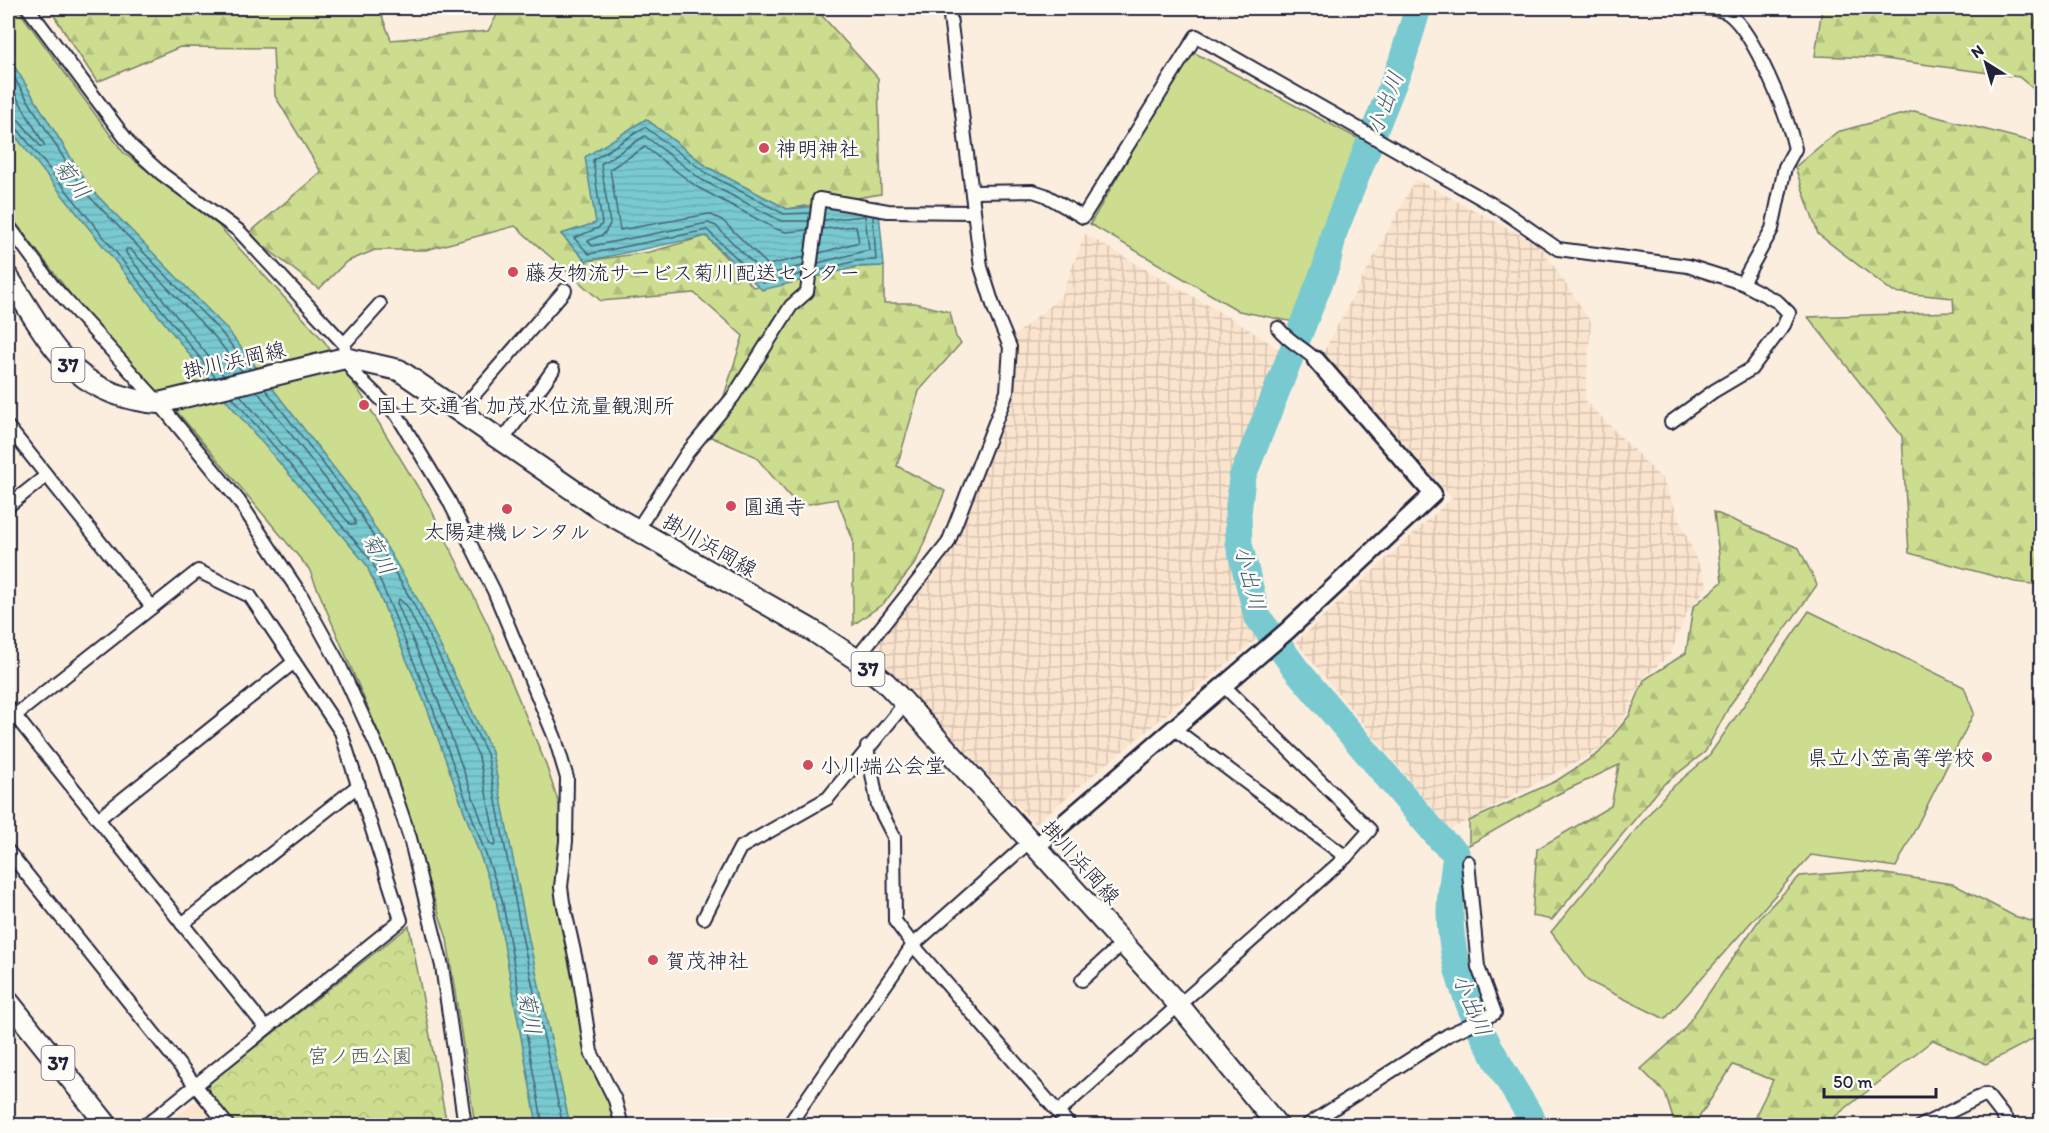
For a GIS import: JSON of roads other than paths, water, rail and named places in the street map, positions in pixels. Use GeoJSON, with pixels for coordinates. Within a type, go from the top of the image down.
{"type":"FeatureCollection","features":[{"type":"Feature","properties":{"kind":"main road","name":"掛川浜岡線"},"geometry":{"type":"LineString","coordinates":[[9,281],[57,353],[78,375],[100,389],[137,401],[162,402],[344,354],[399,370],[599,508],[810,629],[856,659],[885,682],[1123,943],[1179,1005],[1278,1125]]}},
{"type":"Feature","properties":{"kind":"main road","name":"37"},"geometry":{"type":"LineString","coordinates":[[8,1001],[108,1125]]}},
{"type":"Feature","properties":{"kind":"street"},"geometry":{"type":"LineString","coordinates":[[28,8],[132,147],[162,174],[239,231],[344,354],[367,388],[375,391],[397,415],[448,499],[494,591],[555,738],[567,778],[562,902],[579,974],[591,1052],[615,1100],[622,1125]]}},
{"type":"Feature","properties":{"kind":"street"},"geometry":{"type":"LineString","coordinates":[[856,659],[948,543],[1007,393],[1010,347],[995,311],[981,267],[972,212],[972,192],[949,8]]}},
{"type":"Feature","properties":{"kind":"street"},"geometry":{"type":"LineString","coordinates":[[1694,8],[1728,13],[1750,35],[1789,124],[1795,149],[1785,167],[1772,229],[1742,283]]}},
{"type":"Feature","properties":{"kind":"street"},"geometry":{"type":"LineString","coordinates":[[972,192],[1033,191],[1045,195],[1083,217],[1196,36],[1502,210],[1558,249],[1688,267],[1742,283],[1778,302],[1789,313],[1784,325],[1751,369],[1671,422]]}},
{"type":"Feature","properties":{"kind":"street"},"geometry":{"type":"LineString","coordinates":[[637,530],[687,453],[733,397],[791,306],[807,292],[819,199],[888,212],[972,212]]}},
{"type":"Feature","properties":{"kind":"street"},"geometry":{"type":"LineString","coordinates":[[8,225],[53,286],[162,402],[239,501],[301,595],[338,662],[384,762],[410,838],[442,966],[465,1125]]}},
{"type":"Feature","properties":{"kind":"street"},"geometry":{"type":"LineString","coordinates":[[460,411],[565,290]]}},
{"type":"Feature","properties":{"kind":"street"},"geometry":{"type":"LineString","coordinates":[[344,354],[380,304]]}},
{"type":"Feature","properties":{"kind":"street"},"geometry":{"type":"LineString","coordinates":[[788,1125],[913,945],[1287,631],[1433,494],[1311,355],[1286,339],[1278,328]]}},
{"type":"Feature","properties":{"kind":"street"},"geometry":{"type":"LineString","coordinates":[[503,440],[553,370]]}},
{"type":"Feature","properties":{"kind":"street"},"geometry":{"type":"LineString","coordinates":[[8,428],[152,607]]}},
{"type":"Feature","properties":{"kind":"street"},"geometry":{"type":"LineString","coordinates":[[8,506],[46,476]]}},
{"type":"Feature","properties":{"kind":"street"},"geometry":{"type":"LineString","coordinates":[[145,1125],[401,920],[341,732],[250,596],[198,571],[10,715],[98,819],[266,1028]]}},
{"type":"Feature","properties":{"kind":"street"},"geometry":{"type":"LineString","coordinates":[[98,819],[294,662]]}},
{"type":"Feature","properties":{"kind":"street"},"geometry":{"type":"LineString","coordinates":[[1058,1112],[1346,857],[1371,830],[1223,685]]}},
{"type":"Feature","properties":{"kind":"street"},"geometry":{"type":"LineString","coordinates":[[704,918],[740,848],[828,798],[904,703]]}},
{"type":"Feature","properties":{"kind":"street"},"geometry":{"type":"LineString","coordinates":[[1173,728],[1346,857]]}},
{"type":"Feature","properties":{"kind":"street"},"geometry":{"type":"LineString","coordinates":[[867,747],[878,806],[894,837],[895,921],[913,945],[1070,1125]]}},
{"type":"Feature","properties":{"kind":"street"},"geometry":{"type":"LineString","coordinates":[[182,924],[359,785]]}},
{"type":"Feature","properties":{"kind":"street"},"geometry":{"type":"LineString","coordinates":[[8,851],[228,1125]]}},
{"type":"Feature","properties":{"kind":"street"},"geometry":{"type":"LineString","coordinates":[[1306,1125],[1448,1035],[1495,1013],[1478,967],[1468,862]]}},
{"type":"Feature","properties":{"kind":"street"},"geometry":{"type":"LineString","coordinates":[[1082,980],[1123,943]]}},
{"type":"Feature","properties":{"kind":"street"},"geometry":{"type":"LineString","coordinates":[[1921,1125],[1986,1094],[2011,1125]]}},
{"type":"Feature","properties":{"kind":"water","name":"菊川"},"geometry":{"type":"Polygon","coordinates":[[[8,56],[89,187],[226,328],[358,499],[418,600],[492,752],[529,940],[570,1125],[537,1125],[496,900],[427,708],[366,564],[230,405],[8,127],[8,56]]]}},
{"type":"Feature","properties":{"kind":"water"},"geometry":{"type":"Polygon","coordinates":[[[646,119],[709,168],[787,209],[878,201],[884,266],[857,267],[762,290],[706,236],[586,261],[561,234],[596,223],[585,157],[646,119]]]}},
{"type":"Feature","properties":{"kind":"waterway","name":"小出川"},"geometry":{"type":"LineString","coordinates":[[1418,8],[1401,64],[1334,232],[1327,264],[1242,478],[1238,514],[1239,544],[1257,616],[1296,669],[1441,840],[1456,853],[1450,912],[1452,942],[1458,970],[1478,1024],[1536,1126]]}},
{"type":"Feature","properties":{"kind":"place","name":"神明神社"},"geometry":{"type":"Point","coordinates":[764,148]}},
{"type":"Feature","properties":{"kind":"place","name":"藤友物流サービス菊川配送センター"},"geometry":{"type":"Point","coordinates":[513,272]}},
{"type":"Feature","properties":{"kind":"place","name":"国土交通省 加茂水位流量観測所"},"geometry":{"type":"Point","coordinates":[364,405]}},
{"type":"Feature","properties":{"kind":"place","name":"圓通寺"},"geometry":{"type":"Point","coordinates":[731,506]}},
{"type":"Feature","properties":{"kind":"place","name":"太陽建機レンタル"},"geometry":{"type":"Point","coordinates":[507,509]}},
{"type":"Feature","properties":{"kind":"place","name":"県立小笠高等学校"},"geometry":{"type":"Point","coordinates":[1987,757]}},
{"type":"Feature","properties":{"kind":"place","name":"小川端公会堂"},"geometry":{"type":"Point","coordinates":[808,765]}},
{"type":"Feature","properties":{"kind":"place","name":"賀茂神社"},"geometry":{"type":"Point","coordinates":[653,960]}},
{"type":"Feature","properties":{"kind":"park label","name":"宮ノ西公園"},"geometry":{"type":"Point","coordinates":[360,1055]}}]}
